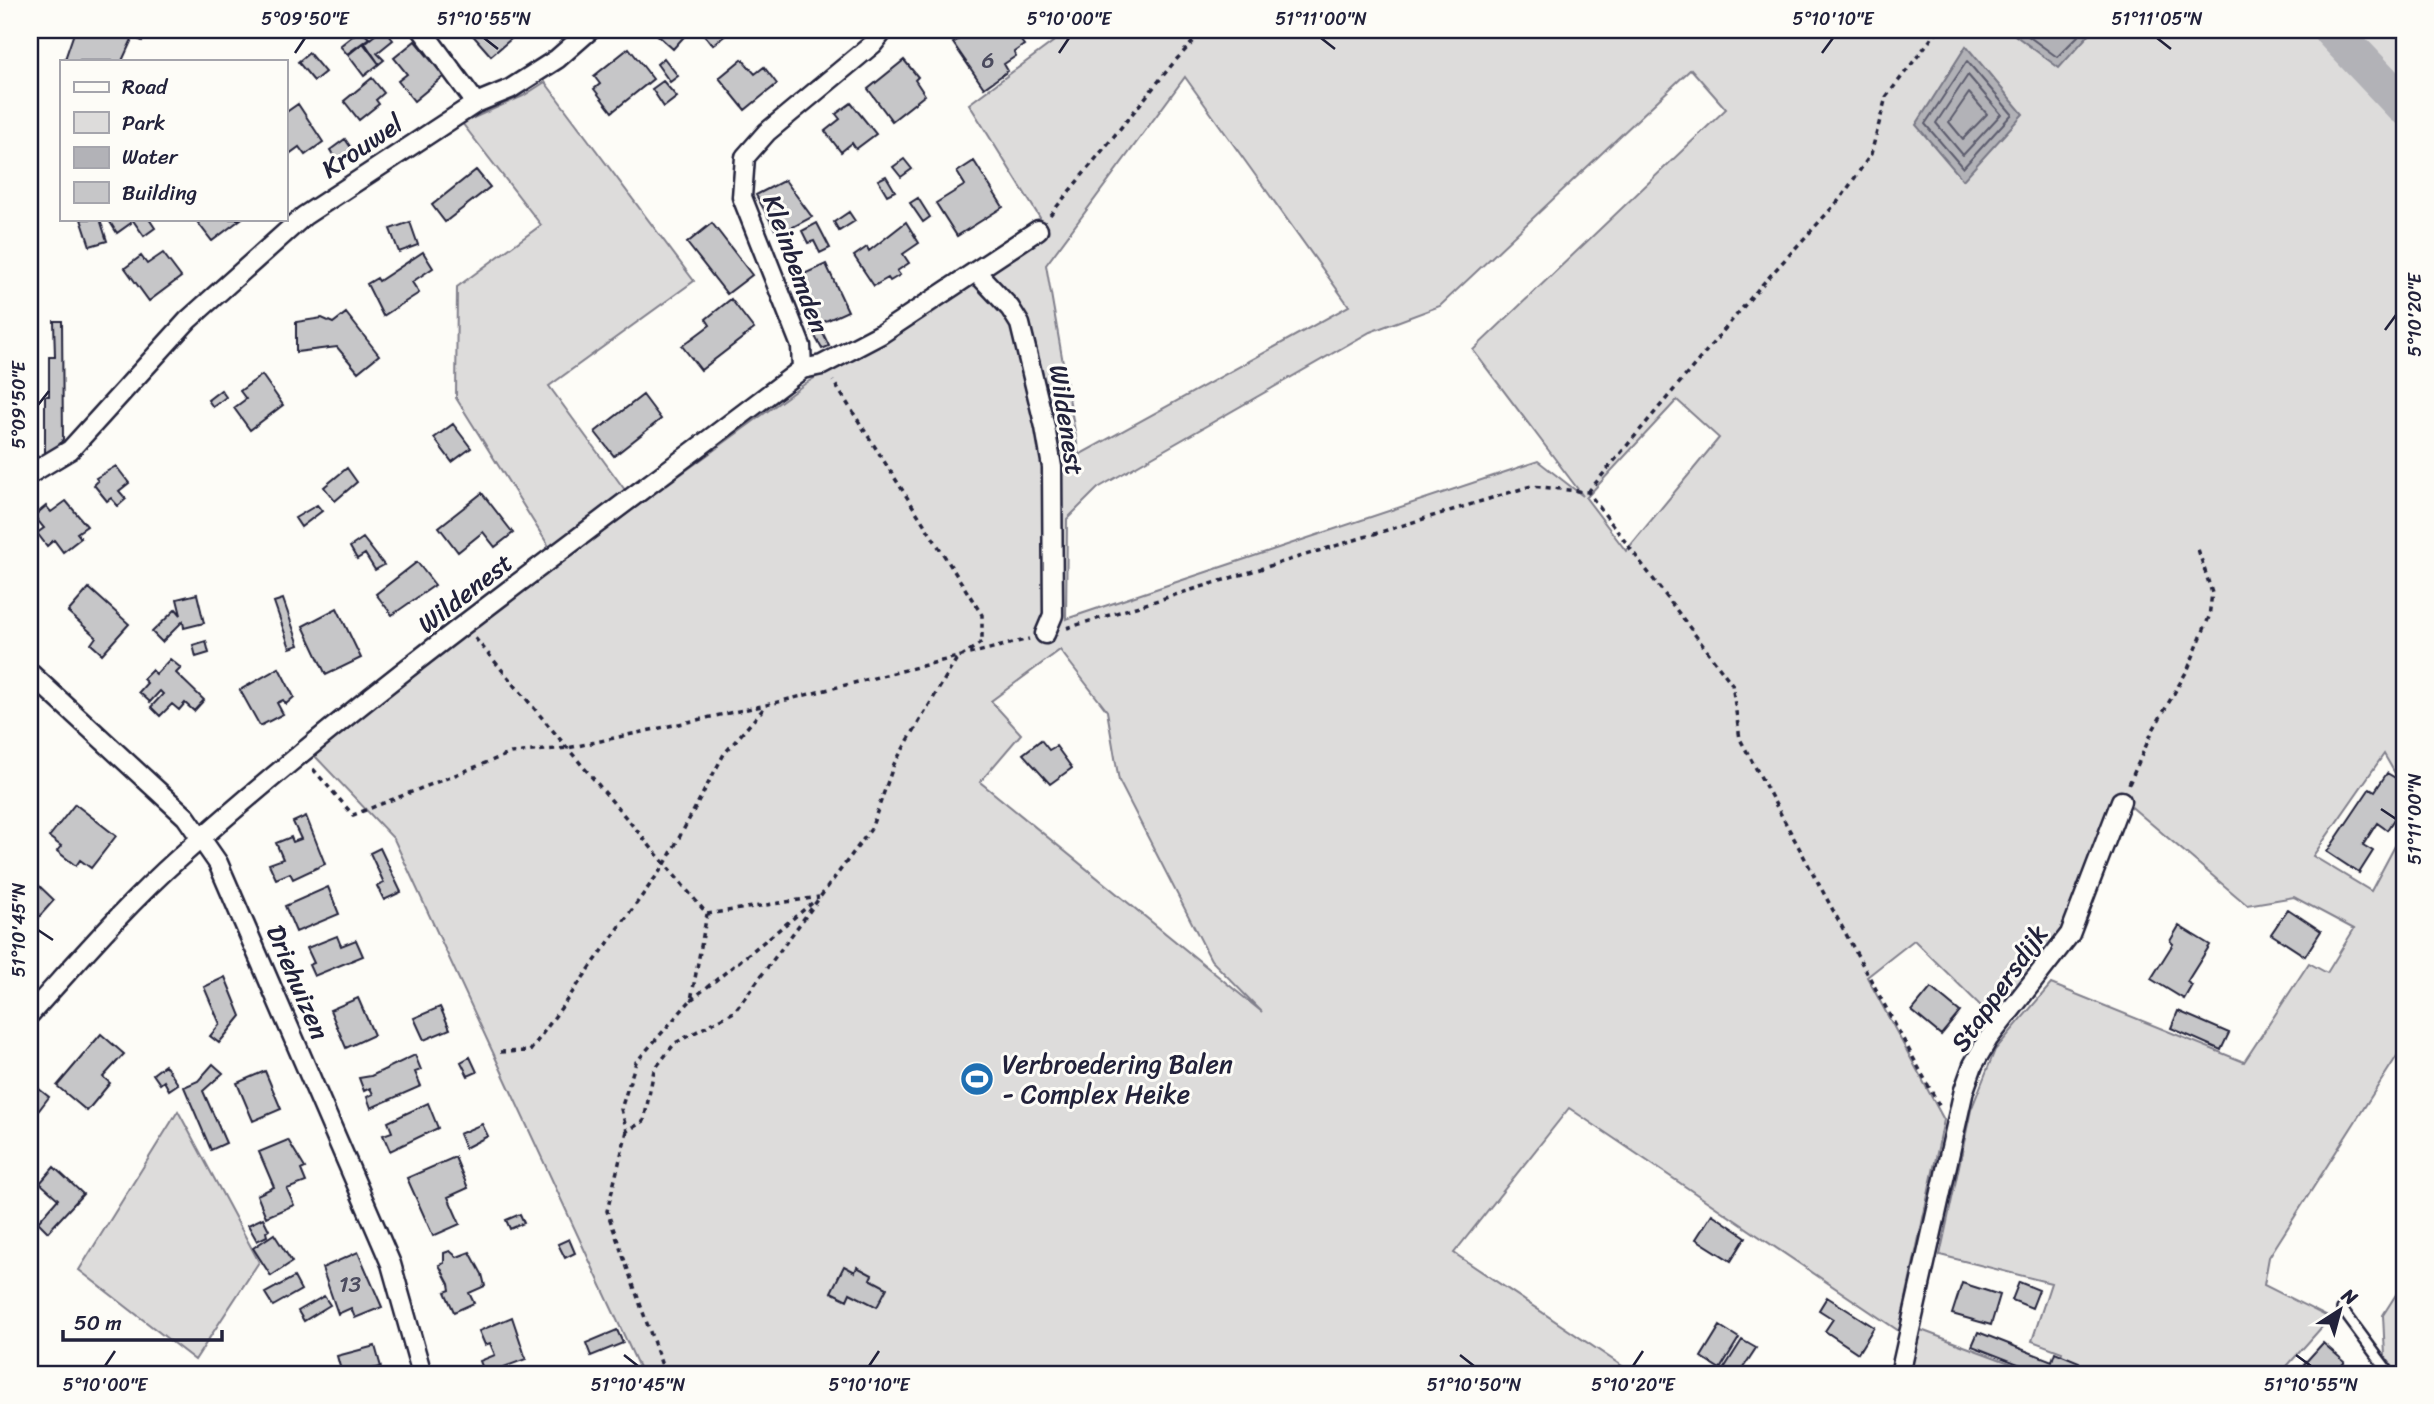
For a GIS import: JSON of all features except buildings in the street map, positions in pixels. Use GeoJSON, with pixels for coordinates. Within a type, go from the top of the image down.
{"type":"FeatureCollection","features":[{"type":"Feature","properties":{"kind":"street"},"geometry":{"type":"LineString","coordinates":[[422,30],[476,103]]}},
{"type":"Feature","properties":{"kind":"street","name":"Krouwel"},"geometry":{"type":"LineString","coordinates":[[30,474],[70,450],[188,320],[304,216],[476,103],[510,89],[557,59],[590,30]]}},
{"type":"Feature","properties":{"kind":"street","name":"Kleinbemden"},"geometry":{"type":"LineString","coordinates":[[802,369],[801,346],[742,197],[745,157],[766,132],[873,44],[884,30]]}},
{"type":"Feature","properties":{"kind":"street","name":"Wildenest"},"geometry":{"type":"LineString","coordinates":[[30,1014],[103,934],[203,837],[300,755],[464,625],[802,369],[822,365],[881,334],[977,273],[1038,230]]}},
{"type":"Feature","properties":{"kind":"street","name":"Wildenest"},"geometry":{"type":"LineString","coordinates":[[977,273],[1010,308],[1020,324],[1045,427],[1052,467],[1052,615],[1045,634]]}},
{"type":"Feature","properties":{"kind":"street","name":"Driehuizen"},"geometry":{"type":"LineString","coordinates":[[30,673],[168,799],[203,837],[218,863],[391,1264],[422,1374]]}},
{"type":"Feature","properties":{"kind":"street","name":"Stappersdijk"},"geometry":{"type":"LineString","coordinates":[[1900,1374],[1973,1065],[2002,1020],[2070,934],[2121,802]]}},
{"type":"Feature","properties":{"kind":"lane"},"geometry":{"type":"LineString","coordinates":[[2342,1309],[2390,1374]]}},
{"type":"Feature","properties":{"kind":"path"},"geometry":{"type":"LineString","coordinates":[[1038,230],[1175,61],[1204,30]]}},
{"type":"Feature","properties":{"kind":"path"},"geometry":{"type":"LineString","coordinates":[[1588,492],[1742,307],[1840,198],[1871,154],[1886,97],[1938,30]]}},
{"type":"Feature","properties":{"kind":"path"},"geometry":{"type":"LineString","coordinates":[[627,1131],[644,1121],[654,1070],[675,1043],[734,1012],[871,829],[894,764],[956,660],[982,642],[982,615],[822,365]]}},
{"type":"Feature","properties":{"kind":"path"},"geometry":{"type":"LineString","coordinates":[[300,755],[353,815],[511,753],[568,748],[956,660],[1531,486],[1588,492],[1732,684],[1740,738],[1955,1136]]}},
{"type":"Feature","properties":{"kind":"path"},"geometry":{"type":"LineString","coordinates":[[2121,802],[2153,730],[2188,669],[2209,617],[2212,593],[2197,546]]}},
{"type":"Feature","properties":{"kind":"path"},"geometry":{"type":"LineString","coordinates":[[464,625],[707,914]]}},
{"type":"Feature","properties":{"kind":"path"},"geometry":{"type":"LineString","coordinates":[[500,1052],[530,1051],[665,864],[724,754],[766,705]]}},
{"type":"Feature","properties":{"kind":"path"},"geometry":{"type":"LineString","coordinates":[[707,914],[820,897]]}},
{"type":"Feature","properties":{"kind":"path"},"geometry":{"type":"LineString","coordinates":[[665,1374],[607,1211],[627,1131],[621,1109],[636,1062],[691,1000],[820,897]]}},
{"type":"Feature","properties":{"kind":"path"},"geometry":{"type":"LineString","coordinates":[[691,1000],[707,914]]}},
{"type":"Feature","properties":{"kind":"green space"},"geometry":{"type":"Polygon","coordinates":[[[1069,30],[2404,30],[2404,789],[2384,754],[2313,856],[2371,891],[2404,829],[2404,1045],[2269,1257],[2264,1285],[2330,1318],[2280,1374],[2055,1374],[2062,1352],[2032,1341],[2051,1283],[1940,1255],[1971,1110],[1995,1050],[2051,984],[2244,1062],[2309,963],[2327,973],[2354,929],[2294,897],[2247,905],[2115,793],[2070,916],[2052,951],[1993,1018],[1914,940],[1867,977],[1944,1120],[1899,1331],[1569,1108],[1454,1253],[1634,1374],[642,1374],[394,839],[313,754],[481,620],[806,383],[966,289],[1044,233],[1040,218],[969,104],[1069,30]],[[1691,69],[1440,306],[1370,332],[1098,488],[1067,519],[1066,619],[1538,461],[1583,496],[1473,350],[1726,109],[1691,69]],[[1185,77],[1046,265],[1079,455],[1349,306],[1185,77]],[[1677,400],[1586,498],[1626,551],[1719,438],[1677,400]],[[1060,650],[991,701],[1021,734],[980,782],[1262,1012],[1211,960],[1119,781],[1107,711],[1060,650]]]}},
{"type":"Feature","properties":{"kind":"green space"},"geometry":{"type":"Polygon","coordinates":[[[545,82],[694,281],[549,386],[625,490],[550,548],[456,398],[457,287],[541,225],[462,123],[523,96],[545,82]]]}},
{"type":"Feature","properties":{"kind":"green space"},"geometry":{"type":"Polygon","coordinates":[[[178,1111],[259,1262],[195,1360],[79,1270],[178,1111]]]}},
{"type":"Feature","properties":{"kind":"green space"},"geometry":{"type":"Polygon","coordinates":[[[2404,1282],[2404,1374],[2398,1374],[2385,1356],[2383,1315],[2404,1282]]]}},
{"type":"Feature","properties":{"kind":"green space"},"geometry":{"type":"Polygon","coordinates":[[[1921,1330],[2039,1374],[1908,1374],[1921,1330]]]}},
{"type":"Feature","properties":{"kind":"water"},"geometry":{"type":"Polygon","coordinates":[[[2008,30],[2093,30],[2059,68],[2008,30]]]}},
{"type":"Feature","properties":{"kind":"water"},"geometry":{"type":"Polygon","coordinates":[[[1966,46],[2023,114],[1963,180],[1916,125],[1966,46]]]}},
{"type":"Feature","properties":{"kind":"waterway"},"geometry":{"type":"LineString","coordinates":[[2332,30],[2404,106]]}},
{"type":"Feature","properties":{"kind":"place","name":"Verbroedering Balen - Complex Heike"},"geometry":{"type":"Point","coordinates":[977,1079]}}]}
